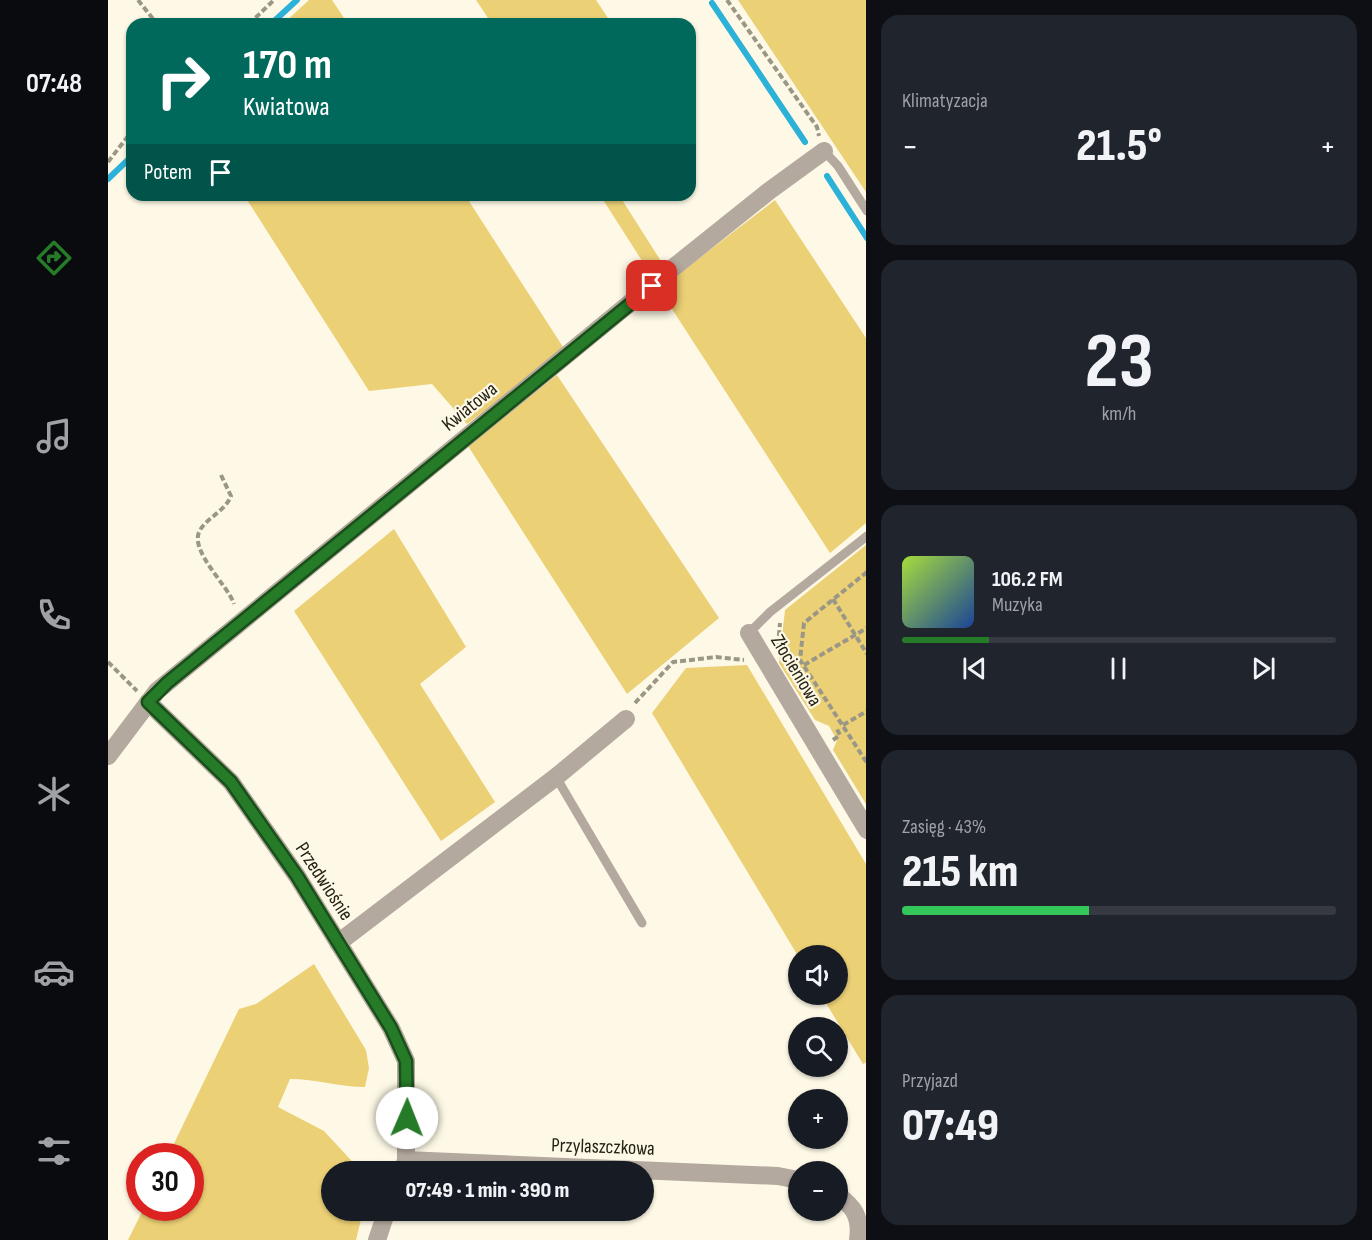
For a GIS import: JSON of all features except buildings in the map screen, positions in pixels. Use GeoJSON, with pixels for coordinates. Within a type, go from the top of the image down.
{"type":"FeatureCollection","features":[{"type":"Feature","properties":{"kind":"street","name":"Kwiatowa"},"geometry":{"type":"LineString","coordinates":[[108,756],[158,691],[669,271],[769,191],[824,151]]}},
{"type":"Feature","properties":{"kind":"street","name":"Złocieniowa"},"geometry":{"type":"LineString","coordinates":[[749,633],[866,829]]}},
{"type":"Feature","properties":{"kind":"street","name":"Przedwiośnie"},"geometry":{"type":"LineString","coordinates":[[148,702],[231,782],[297,876],[391,1028],[406,1061],[408,1097],[404,1161]]}},
{"type":"Feature","properties":{"kind":"street"},"geometry":{"type":"LineString","coordinates":[[339,943],[556,777],[626,719]]}},
{"type":"Feature","properties":{"kind":"street","name":"Przylaszczkowa"},"geometry":{"type":"LineString","coordinates":[[654,1173],[788,1178]]}},
{"type":"Feature","properties":{"kind":"street"},"geometry":{"type":"LineString","coordinates":[[848,1205],[857,1213],[860,1227],[858,1240]]}},
{"type":"Feature","properties":{"kind":"street"},"geometry":{"type":"LineString","coordinates":[[377,1240],[383,1221]]}},
{"type":"Feature","properties":{"kind":"lane"},"geometry":{"type":"LineString","coordinates":[[824,151],[838,166],[866,209]]}},
{"type":"Feature","properties":{"kind":"lane","name":"Złocieniowa"},"geometry":{"type":"LineString","coordinates":[[749,633],[770,612],[866,537]]}},
{"type":"Feature","properties":{"kind":"lane"},"geometry":{"type":"LineString","coordinates":[[556,777],[642,923]]}},
{"type":"Feature","properties":{"kind":"path"},"geometry":{"type":"LineString","coordinates":[[138,0],[152,18]]}},
{"type":"Feature","properties":{"kind":"path"},"geometry":{"type":"LineString","coordinates":[[255,18],[274,0]]}},
{"type":"Feature","properties":{"kind":"path"},"geometry":{"type":"LineString","coordinates":[[727,0],[817,127],[824,151]]}},
{"type":"Feature","properties":{"kind":"path"},"geometry":{"type":"LineString","coordinates":[[108,162],[126,139]]}},
{"type":"Feature","properties":{"kind":"path"},"geometry":{"type":"LineString","coordinates":[[221,475],[231,496],[228,503],[201,529],[197,537],[199,549],[233,600],[238,625]]}},
{"type":"Feature","properties":{"kind":"path"},"geometry":{"type":"LineString","coordinates":[[866,574],[804,623],[800,660],[866,761]]}},
{"type":"Feature","properties":{"kind":"path"},"geometry":{"type":"LineString","coordinates":[[833,599],[866,652]]}},
{"type":"Feature","properties":{"kind":"path"},"geometry":{"type":"LineString","coordinates":[[804,665],[866,629]]}},
{"type":"Feature","properties":{"kind":"path"},"geometry":{"type":"LineString","coordinates":[[626,719],[632,705],[673,662],[716,657],[741,661],[761,653]]}},
{"type":"Feature","properties":{"kind":"path"},"geometry":{"type":"LineString","coordinates":[[108,662],[148,702]]}},
{"type":"Feature","properties":{"kind":"path"},"geometry":{"type":"LineString","coordinates":[[843,725],[866,712]]}},
{"type":"Feature","properties":{"kind":"shaded area"},"geometry":{"type":"Polygon","coordinates":[[[309,0],[332,0],[344,18],[290,18],[309,0]]]}},
{"type":"Feature","properties":{"kind":"shaded area"},"geometry":{"type":"Polygon","coordinates":[[[476,0],[596,0],[608,18],[488,18],[476,0]]]}},
{"type":"Feature","properties":{"kind":"shaded area"},"geometry":{"type":"Polygon","coordinates":[[[738,0],[866,0],[866,192],[738,0]]]}},
{"type":"Feature","properties":{"kind":"shaded area"},"geometry":{"type":"Polygon","coordinates":[[[775,200],[866,338],[866,523],[830,553],[659,289],[775,200]]]}},
{"type":"Feature","properties":{"kind":"shaded area"},"geometry":{"type":"Polygon","coordinates":[[[248,201],[469,201],[565,350],[467,424],[432,384],[369,391],[248,201]]]}},
{"type":"Feature","properties":{"kind":"shaded area"},"geometry":{"type":"Polygon","coordinates":[[[604,201],[623,201],[666,269],[653,278],[604,201]]]}},
{"type":"Feature","properties":{"kind":"shaded area"},"geometry":{"type":"Polygon","coordinates":[[[557,375],[719,618],[627,694],[468,446],[557,375]]]}},
{"type":"Feature","properties":{"kind":"shaded area"},"geometry":{"type":"Polygon","coordinates":[[[394,529],[466,647],[420,684],[495,802],[441,841],[294,611],[394,529]]]}},
{"type":"Feature","properties":{"kind":"shaded area"},"geometry":{"type":"Polygon","coordinates":[[[866,545],[866,804],[833,750],[837,740],[829,726],[815,720],[779,663],[785,610],[866,545]]]}},
{"type":"Feature","properties":{"kind":"shaded area"},"geometry":{"type":"Polygon","coordinates":[[[747,665],[866,864],[866,1062],[863,1064],[848,1039],[848,1017],[834,1017],[827,1005],[848,1005],[848,945],[791,945],[652,713],[686,668],[747,665]]]}},
{"type":"Feature","properties":{"kind":"shaded area"},"geometry":{"type":"Polygon","coordinates":[[[314,964],[366,1050],[369,1068],[365,1087],[290,1079],[278,1107],[324,1131],[352,1161],[321,1161],[321,1221],[361,1221],[356,1240],[128,1240],[138,1221],[204,1221],[204,1143],[174,1143],[239,1009],[256,1004],[314,964]]]}},
{"type":"Feature","properties":{"kind":"waterway"},"geometry":{"type":"LineString","coordinates":[[278,18],[297,0]]}},
{"type":"Feature","properties":{"kind":"waterway"},"geometry":{"type":"LineString","coordinates":[[712,3],[805,142]]}},
{"type":"Feature","properties":{"kind":"waterway"},"geometry":{"type":"LineString","coordinates":[[108,179],[126,162]]}},
{"type":"Feature","properties":{"kind":"waterway"},"geometry":{"type":"LineString","coordinates":[[827,176],[866,236]]}},
{"type":"Feature","properties":{"kind":"route"},"geometry":{"type":"LineString","coordinates":[[407,1118],[406,1061],[391,1028],[297,876],[231,782],[148,702],[167,683],[652,286]]}}]}
